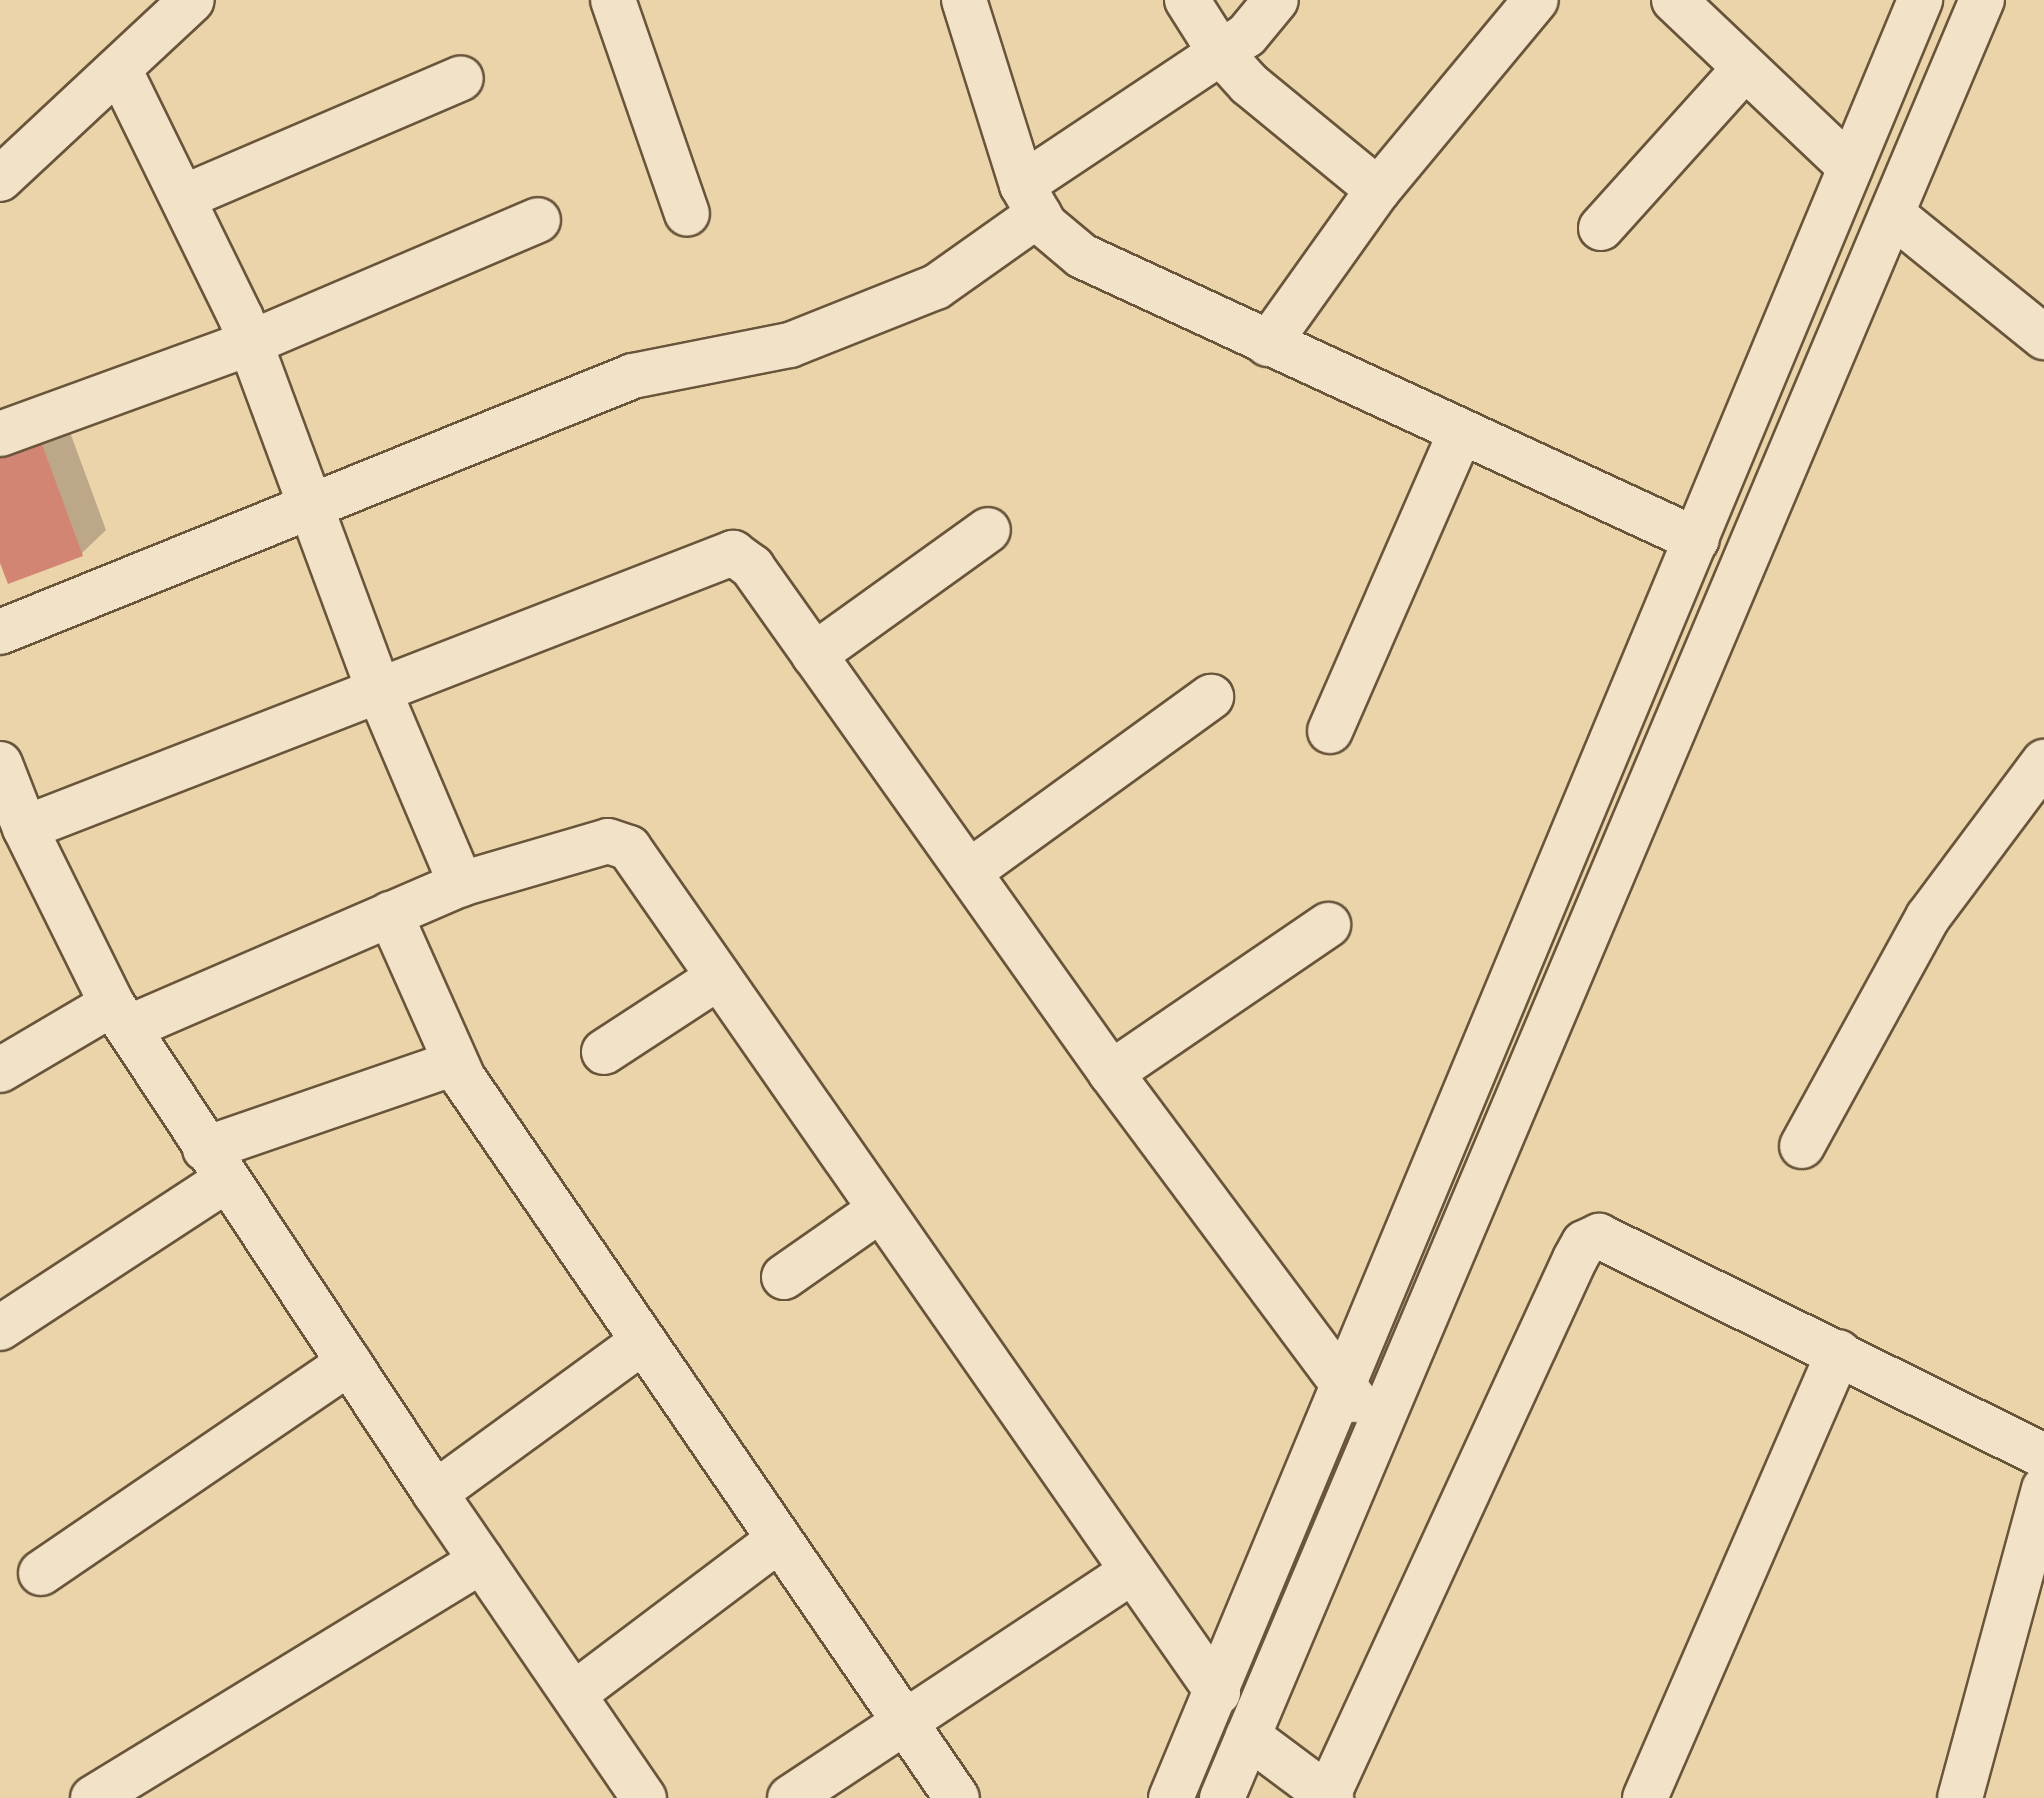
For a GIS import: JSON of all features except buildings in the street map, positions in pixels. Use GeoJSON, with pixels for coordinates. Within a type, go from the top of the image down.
{"type":"FeatureCollection","features":[{"type":"Feature","properties":{"kind":"street"},"geometry":{"type":"LineString","coordinates":[[0,179],[120,71],[192,0]]}},
{"type":"Feature","properties":{"kind":"street"},"geometry":{"type":"LineString","coordinates":[[613,0],[687,214]]}},
{"type":"Feature","properties":{"kind":"street"},"geometry":{"type":"LineString","coordinates":[[964,0],[1030,199],[1082,256],[1460,434],[1697,540]]}},
{"type":"Feature","properties":{"kind":"street"},"geometry":{"type":"LineString","coordinates":[[1187,0],[1220,52],[1249,84],[1378,190]]}},
{"type":"Feature","properties":{"kind":"street"},"geometry":{"type":"LineString","coordinates":[[0,632],[633,376],[790,345],[936,287],[1030,199],[1220,52],[1247,35],[1276,0]]}},
{"type":"Feature","properties":{"kind":"street"},"geometry":{"type":"LineString","coordinates":[[1268,344],[1378,190],[1536,0]]}},
{"type":"Feature","properties":{"kind":"street"},"geometry":{"type":"LineString","coordinates":[[1674,0],[1850,167]]}},
{"type":"Feature","properties":{"kind":"street"},"geometry":{"type":"LineString","coordinates":[[1171,1798],[1218,1693],[1342,1382],[1697,540],[1920,0]]}},
{"type":"Feature","properties":{"kind":"street"},"geometry":{"type":"LineString","coordinates":[[1222,1798],[1376,1427],[1982,0]]}},
{"type":"Feature","properties":{"kind":"street"},"geometry":{"type":"LineString","coordinates":[[1601,228],[1745,68]]}},
{"type":"Feature","properties":{"kind":"street"},"geometry":{"type":"LineString","coordinates":[[120,71],[184,197],[250,343],[313,506],[379,691],[461,884]]}},
{"type":"Feature","properties":{"kind":"street"},"geometry":{"type":"LineString","coordinates":[[184,197],[461,78]]}},
{"type":"Feature","properties":{"kind":"street"},"geometry":{"type":"LineString","coordinates":[[1892,214],[2044,337]]}},
{"type":"Feature","properties":{"kind":"street"},"geometry":{"type":"LineString","coordinates":[[0,434],[250,343],[538,220]]}},
{"type":"Feature","properties":{"kind":"street"},"geometry":{"type":"LineString","coordinates":[[1330,731],[1460,434]]}},
{"type":"Feature","properties":{"kind":"street"},"geometry":{"type":"LineString","coordinates":[[814,655],[988,530]]}},
{"type":"Feature","properties":{"kind":"street"},"geometry":{"type":"LineString","coordinates":[[25,828],[733,553],[752,567],[1111,1073],[1376,1427]]}},
{"type":"Feature","properties":{"kind":"street"},"geometry":{"type":"LineString","coordinates":[[969,872],[1211,697]]}},
{"type":"Feature","properties":{"kind":"street"},"geometry":{"type":"LineString","coordinates":[[1802,1146],[1928,917],[2044,762]]}},
{"type":"Feature","properties":{"kind":"street"},"geometry":{"type":"LineString","coordinates":[[0,764],[25,828],[120,1016],[435,1493],[644,1798]]}},
{"type":"Feature","properties":{"kind":"street"},"geometry":{"type":"LineString","coordinates":[[0,1070],[120,1016],[461,884],[608,841],[629,848],[1218,1693]]}},
{"type":"Feature","properties":{"kind":"street"},"geometry":{"type":"LineString","coordinates":[[390,914],[455,1063],[777,1541],[957,1798]]}},
{"type":"Feature","properties":{"kind":"street"},"geometry":{"type":"LineString","coordinates":[[1111,1073],[1328,925]]}},
{"type":"Feature","properties":{"kind":"street"},"geometry":{"type":"LineString","coordinates":[[604,1052],[719,977]]}},
{"type":"Feature","properties":{"kind":"street"},"geometry":{"type":"LineString","coordinates":[[0,1328],[216,1165],[455,1063]]}},
{"type":"Feature","properties":{"kind":"street"},"geometry":{"type":"LineString","coordinates":[[784,1277],[881,1209]]}},
{"type":"Feature","properties":{"kind":"street"},"geometry":{"type":"LineString","coordinates":[[1248,1736],[1330,1796],[1584,1243],[1599,1236],[2044,1456]]}},
{"type":"Feature","properties":{"kind":"street"},"geometry":{"type":"LineString","coordinates":[[435,1493],[642,1342]]}},
{"type":"Feature","properties":{"kind":"street"},"geometry":{"type":"LineString","coordinates":[[1645,1798],[1839,1352]]}},
{"type":"Feature","properties":{"kind":"street"},"geometry":{"type":"LineString","coordinates":[[41,1573],[349,1363]]}},
{"type":"Feature","properties":{"kind":"street"},"geometry":{"type":"LineString","coordinates":[[1960,1798],[2044,1488]]}},
{"type":"Feature","properties":{"kind":"street"},"geometry":{"type":"LineString","coordinates":[[574,1694],[777,1541]]}},
{"type":"Feature","properties":{"kind":"street"},"geometry":{"type":"LineString","coordinates":[[93,1798],[481,1561]]}},
{"type":"Feature","properties":{"kind":"street"},"geometry":{"type":"LineString","coordinates":[[790,1798],[1133,1571]]}}]}
